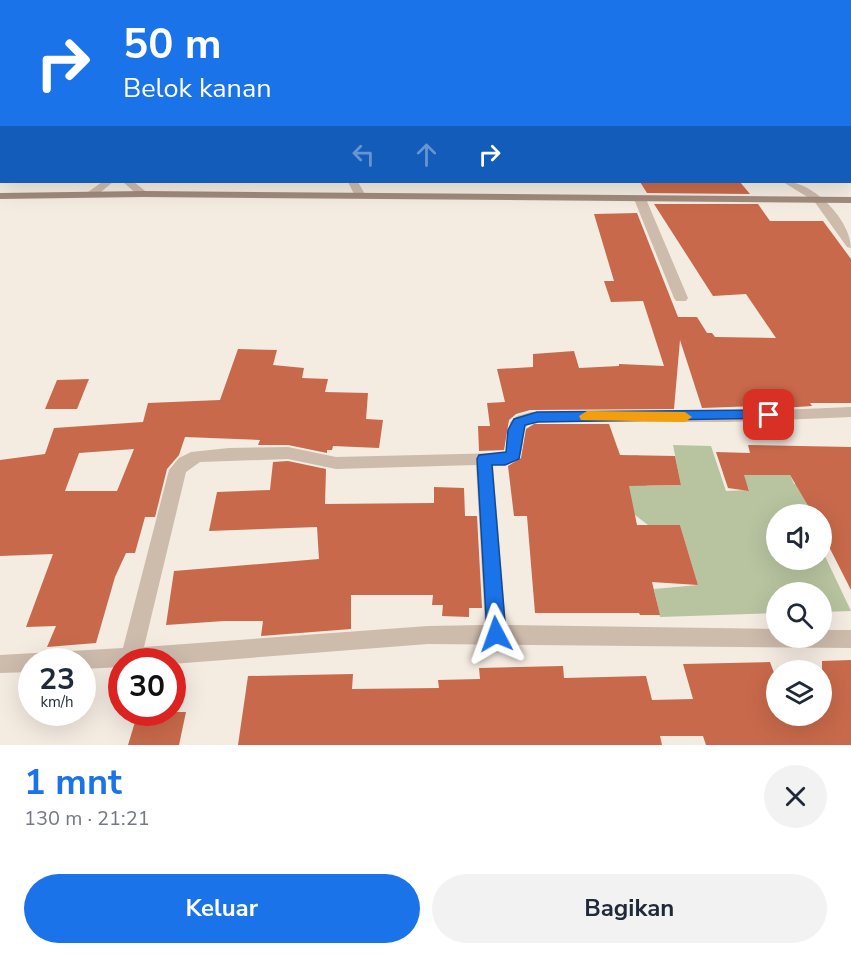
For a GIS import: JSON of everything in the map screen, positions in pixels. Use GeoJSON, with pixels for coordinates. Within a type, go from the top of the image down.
{"type":"FeatureCollection","features":[{"type":"Feature","properties":{"kind":"main road"},"geometry":{"type":"LineString","coordinates":[[0,196],[143,194],[851,200]]}},
{"type":"Feature","properties":{"kind":"street"},"geometry":{"type":"LineString","coordinates":[[92,194],[107,183]]}},
{"type":"Feature","properties":{"kind":"street"},"geometry":{"type":"LineString","coordinates":[[129,183],[143,194]]}},
{"type":"Feature","properties":{"kind":"street"},"geometry":{"type":"LineString","coordinates":[[354,183],[360,196]]}},
{"type":"Feature","properties":{"kind":"street"},"geometry":{"type":"LineString","coordinates":[[790,183],[818,199],[851,244]]}},
{"type":"Feature","properties":{"kind":"street"},"geometry":{"type":"LineString","coordinates":[[640,199],[681,298]]}},
{"type":"Feature","properties":{"kind":"street"},"geometry":{"type":"LineString","coordinates":[[133,648],[178,470],[185,462],[202,455],[275,453],[336,463],[505,459],[514,455],[516,426],[531,417],[729,417],[851,412]]}},
{"type":"Feature","properties":{"kind":"street"},"geometry":{"type":"LineString","coordinates":[[484,459],[496,634]]}},
{"type":"Feature","properties":{"kind":"street"},"geometry":{"type":"LineString","coordinates":[[186,653],[428,635],[851,639]]}},
{"type":"Feature","properties":{"kind":"street"},"geometry":{"type":"LineString","coordinates":[[0,664],[108,657]]}},
{"type":"Feature","properties":{"kind":"green space"},"geometry":{"type":"Polygon","coordinates":[[[673,445],[711,446],[726,491],[749,490],[739,465],[790,475],[794,484],[848,485],[851,505],[766,504],[766,570],[832,570],[851,611],[832,612],[832,582],[766,582],[766,613],[660,617],[654,589],[698,585],[680,525],[648,525],[635,515],[628,513],[623,457],[638,455],[647,486],[681,485],[673,445]]]}},
{"type":"Feature","properties":{"kind":"building"},"geometry":{"type":"Polygon","coordinates":[[[641,183],[741,183],[750,194],[647,193],[641,183]]]}},
{"type":"Feature","properties":{"kind":"building"},"geometry":{"type":"Polygon","coordinates":[[[654,204],[758,204],[770,221],[823,221],[851,259],[851,403],[810,403],[812,406],[782,408],[781,405],[702,408],[680,340],[674,409],[530,410],[516,414],[509,420],[504,450],[479,451],[478,426],[490,426],[487,403],[505,402],[497,369],[533,367],[533,354],[574,351],[579,368],[619,366],[619,364],[664,366],[643,301],[611,302],[604,281],[614,281],[594,214],[637,213],[678,317],[697,317],[707,333],[712,333],[715,337],[776,338],[746,294],[713,296],[654,204]]]}},
{"type":"Feature","properties":{"kind":"building"},"geometry":{"type":"Polygon","coordinates":[[[238,349],[277,350],[273,365],[304,368],[302,378],[328,379],[325,392],[368,393],[366,419],[383,420],[379,448],[333,446],[332,450],[327,450],[327,453],[288,445],[258,445],[260,440],[185,437],[179,455],[167,469],[155,517],[145,517],[135,553],[126,553],[115,577],[96,643],[47,647],[56,626],[26,627],[53,554],[0,556],[0,460],[45,454],[54,428],[143,422],[148,403],[220,400],[238,349]],[[134,449],[79,453],[65,491],[117,491],[134,449]]]}},
{"type":"Feature","properties":{"kind":"building"},"geometry":{"type":"Polygon","coordinates":[[[89,379],[77,409],[45,409],[57,380],[89,379]]]}},
{"type":"Feature","properties":{"kind":"building"},"geometry":{"type":"Polygon","coordinates":[[[534,424],[609,424],[620,455],[675,456],[681,485],[629,486],[637,525],[680,525],[698,585],[652,582],[660,615],[535,613],[527,516],[514,516],[508,466],[521,458],[526,429],[534,424]]]}},
{"type":"Feature","properties":{"kind":"building"},"geometry":{"type":"Polygon","coordinates":[[[748,445],[851,447],[851,590],[832,553],[832,504],[807,504],[790,475],[744,475],[749,491],[728,488],[716,452],[750,453],[748,445]]]}},
{"type":"Feature","properties":{"kind":"building"},"geometry":{"type":"Polygon","coordinates":[[[288,461],[326,469],[325,504],[434,503],[434,487],[464,488],[465,516],[477,516],[482,608],[469,608],[469,617],[442,616],[443,605],[432,605],[433,595],[351,595],[351,629],[261,636],[263,621],[166,625],[174,571],[319,559],[317,527],[209,531],[217,492],[270,490],[273,462],[288,461]]]}},
{"type":"Feature","properties":{"kind":"building"},"geometry":{"type":"Polygon","coordinates":[[[851,660],[851,745],[706,745],[703,736],[660,736],[662,745],[238,745],[248,676],[353,674],[352,689],[439,688],[438,680],[480,679],[479,668],[563,666],[564,678],[646,676],[652,700],[693,699],[683,664],[766,662],[766,726],[832,726],[832,661],[851,660]]]}},
{"type":"Feature","properties":{"kind":"building"},"geometry":{"type":"Polygon","coordinates":[[[134,726],[183,726],[179,745],[128,745],[134,726]]]}},
{"type":"Feature","properties":{"kind":"slow traffic"},"geometry":{"type":"LineString","coordinates":[[587,416],[685,417]]}},
{"type":"Feature","properties":{"kind":"route"},"geometry":{"type":"LineString","coordinates":[[496,634],[484,459],[505,459],[516,453],[515,430],[519,422],[537,417],[769,415]]}}]}
